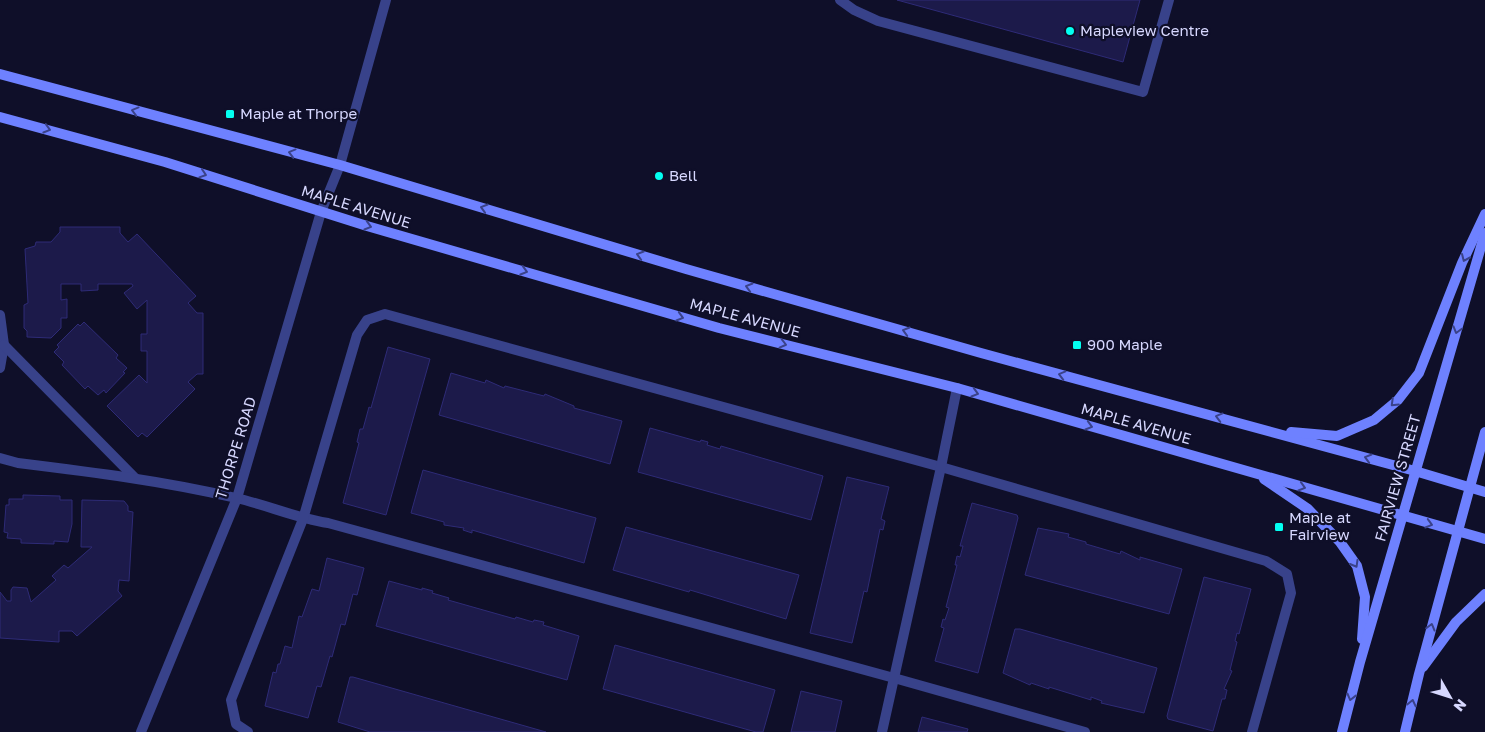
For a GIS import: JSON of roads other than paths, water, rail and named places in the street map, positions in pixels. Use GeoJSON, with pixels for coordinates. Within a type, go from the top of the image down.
{"type":"FeatureCollection","features":[{"type":"Feature","properties":{"kind":"main road","name":"MAPLE AVENUE"},"geometry":{"type":"LineString","coordinates":[[0,74],[340,165],[715,277],[1485,492]]}},
{"type":"Feature","properties":{"kind":"main road","name":"MAPLE AVENUE"},"geometry":{"type":"LineString","coordinates":[[0,117],[165,162],[321,212],[719,328],[957,388],[1485,540]]}},
{"type":"Feature","properties":{"kind":"main road"},"geometry":{"type":"LineString","coordinates":[[1266,430],[1337,436],[1374,420],[1398,400],[1419,373],[1462,263],[1485,214]]}},
{"type":"Feature","properties":{"kind":"main road","name":"FAIRVIEW STREET"},"geometry":{"type":"LineString","coordinates":[[1342,732],[1360,662],[1485,233]]}},
{"type":"Feature","properties":{"kind":"main road"},"geometry":{"type":"LineString","coordinates":[[1405,732],[1485,432]]}},
{"type":"Feature","properties":{"kind":"main road"},"geometry":{"type":"LineString","coordinates":[[1255,473],[1308,509],[1340,542],[1357,566],[1365,597],[1360,662]]}},
{"type":"Feature","properties":{"kind":"main road"},"geometry":{"type":"LineString","coordinates":[[1419,674],[1456,622],[1485,594]]}},
{"type":"Feature","properties":{"kind":"street","name":"THORPE ROAD"},"geometry":{"type":"LineString","coordinates":[[141,732],[237,498],[321,212],[340,165],[386,0]]}},
{"type":"Feature","properties":{"kind":"street"},"geometry":{"type":"LineString","coordinates":[[840,0],[854,10],[878,21],[1143,92],[1169,0]]}},
{"type":"Feature","properties":{"kind":"street"},"geometry":{"type":"LineString","coordinates":[[248,732],[236,724],[231,700],[303,519],[357,335],[367,320],[385,314],[941,468],[1266,561],[1287,574],[1291,593],[1252,732]]}},
{"type":"Feature","properties":{"kind":"street"},"geometry":{"type":"LineString","coordinates":[[0,315],[4,345],[0,368]]}},
{"type":"Feature","properties":{"kind":"street"},"geometry":{"type":"LineString","coordinates":[[4,345],[134,478]]}},
{"type":"Feature","properties":{"kind":"street"},"geometry":{"type":"LineString","coordinates":[[882,732],[957,388]]}},
{"type":"Feature","properties":{"kind":"street"},"geometry":{"type":"LineString","coordinates":[[0,458],[18,463],[134,478],[237,498],[303,519],[347,529],[894,678],[1084,732]]}},
{"type":"Feature","properties":{"kind":"place","name":"Mapleview Centre"},"geometry":{"type":"Point","coordinates":[1070,31]}},
{"type":"Feature","properties":{"kind":"place","name":"Maple at Thorpe"},"geometry":{"type":"Point","coordinates":[230,114]}},
{"type":"Feature","properties":{"kind":"place","name":"Bell"},"geometry":{"type":"Point","coordinates":[659,176]}},
{"type":"Feature","properties":{"kind":"place","name":"900 Maple"},"geometry":{"type":"Point","coordinates":[1077,345]}},
{"type":"Feature","properties":{"kind":"place","name":"Maple at Fairview"},"geometry":{"type":"Point","coordinates":[1279,527]}}]}
